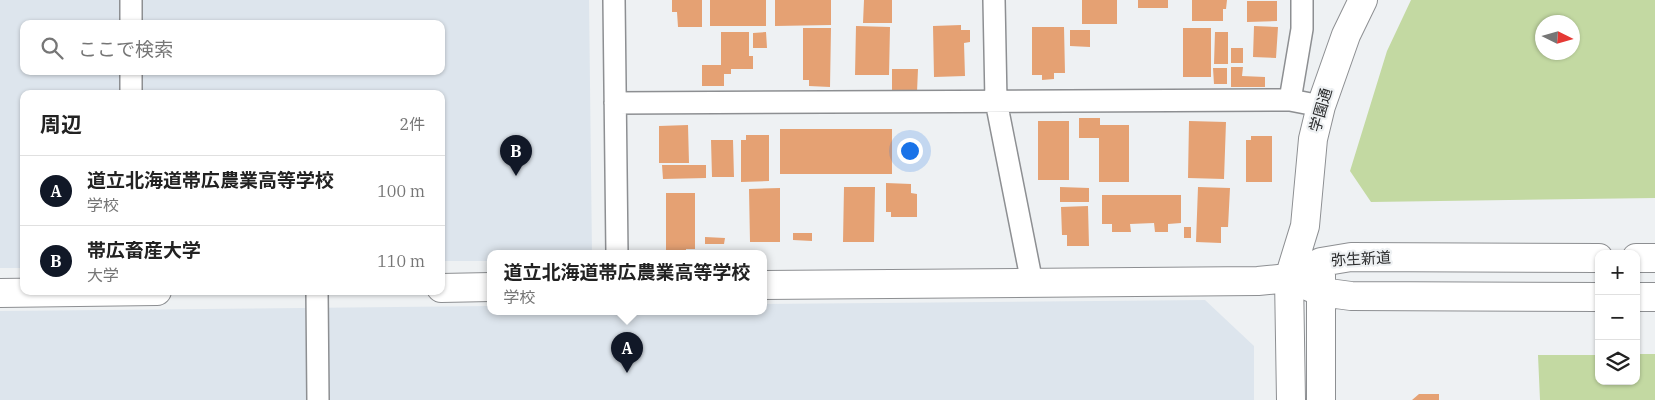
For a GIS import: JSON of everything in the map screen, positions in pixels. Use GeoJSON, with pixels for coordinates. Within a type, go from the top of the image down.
{"type":"FeatureCollection","features":[{"type":"Feature","properties":{"kind":"street"},"geometry":{"type":"LineString","coordinates":[[131,0],[131,20]]}},
{"type":"Feature","properties":{"kind":"street"},"geometry":{"type":"LineString","coordinates":[[614,0],[617,250]]}},
{"type":"Feature","properties":{"kind":"street"},"geometry":{"type":"LineString","coordinates":[[994,0],[996,101],[1032,283]]}},
{"type":"Feature","properties":{"kind":"street"},"geometry":{"type":"LineString","coordinates":[[1290,100],[1302,29],[1302,0]]}},
{"type":"Feature","properties":{"kind":"street","name":"学園通"},"geometry":{"type":"LineString","coordinates":[[1290,400],[1290,278],[1305,226],[1313,140],[1321,106],[1346,35],[1363,0]]}},
{"type":"Feature","properties":{"kind":"street"},"geometry":{"type":"LineString","coordinates":[[131,75],[131,90]]}},
{"type":"Feature","properties":{"kind":"street"},"geometry":{"type":"LineString","coordinates":[[616,103],[1290,100],[1321,106]]}},
{"type":"Feature","properties":{"kind":"street","name":"学園通"},"geometry":{"type":"LineString","coordinates":[[1305,226],[1321,262],[1321,400]]}},
{"type":"Feature","properties":{"kind":"street","name":"弥生新道"},"geometry":{"type":"LineString","coordinates":[[1290,278],[1321,262],[1351,257],[1595,258]]}},
{"type":"Feature","properties":{"kind":"street"},"geometry":{"type":"LineString","coordinates":[[1640,258],[1655,258]]}},
{"type":"Feature","properties":{"kind":"street"},"geometry":{"type":"LineString","coordinates":[[767,286],[1258,281],[1290,278],[1321,292],[1351,296],[1595,297]]}},
{"type":"Feature","properties":{"kind":"street"},"geometry":{"type":"LineString","coordinates":[[445,288],[487,287]]}},
{"type":"Feature","properties":{"kind":"street"},"geometry":{"type":"LineString","coordinates":[[0,293],[20,293]]}},
{"type":"Feature","properties":{"kind":"street"},"geometry":{"type":"LineString","coordinates":[[317,295],[318,400]]}},
{"type":"Feature","properties":{"kind":"street"},"geometry":{"type":"LineString","coordinates":[[1640,297],[1655,297]]}},
{"type":"Feature","properties":{"kind":"shaded area"},"geometry":{"type":"Polygon","coordinates":[[[0,0],[589,0],[592,250],[487,250],[487,261],[445,261],[445,90],[20,90],[20,268],[0,268],[0,0]]]}},
{"type":"Feature","properties":{"kind":"shaded area"},"geometry":{"type":"Polygon","coordinates":[[[1205,300],[1254,346],[1254,400],[0,400],[0,311],[487,306],[487,315],[767,315],[767,304],[1205,300]]]}},
{"type":"Feature","properties":{"kind":"green space"},"geometry":{"type":"Polygon","coordinates":[[[1411,0],[1655,0],[1655,198],[1371,202],[1350,171],[1387,51],[1411,0]]]}},
{"type":"Feature","properties":{"kind":"green space"},"geometry":{"type":"Polygon","coordinates":[[[1640,354],[1655,354],[1655,400],[1540,400],[1538,355],[1595,355],[1595,385],[1640,385],[1640,354]]]}},
{"type":"Feature","properties":{"kind":"building"},"geometry":{"type":"Polygon","coordinates":[[[672,0],[702,0],[702,27],[678,27],[677,12],[672,12],[672,0]]]}},
{"type":"Feature","properties":{"kind":"building"},"geometry":{"type":"Polygon","coordinates":[[[710,0],[766,0],[766,26],[710,26],[710,0]]]}},
{"type":"Feature","properties":{"kind":"building"},"geometry":{"type":"Polygon","coordinates":[[[775,0],[831,0],[831,25],[775,26],[775,0]]]}},
{"type":"Feature","properties":{"kind":"building"},"geometry":{"type":"Polygon","coordinates":[[[864,0],[892,0],[892,23],[863,23],[864,0]]]}},
{"type":"Feature","properties":{"kind":"building"},"geometry":{"type":"Polygon","coordinates":[[[1082,0],[1117,0],[1117,24],[1082,24],[1082,0]]]}},
{"type":"Feature","properties":{"kind":"building"},"geometry":{"type":"Polygon","coordinates":[[[1138,0],[1168,0],[1168,8],[1138,8],[1138,0]]]}},
{"type":"Feature","properties":{"kind":"building"},"geometry":{"type":"Polygon","coordinates":[[[1192,0],[1227,0],[1226,9],[1223,9],[1223,21],[1192,21],[1192,0]]]}},
{"type":"Feature","properties":{"kind":"building"},"geometry":{"type":"Polygon","coordinates":[[[1247,1],[1277,1],[1277,21],[1247,22],[1247,1]]]}},
{"type":"Feature","properties":{"kind":"building"},"geometry":{"type":"Polygon","coordinates":[[[961,25],[961,30],[970,30],[970,42],[964,43],[965,76],[934,77],[933,26],[961,25]]]}},
{"type":"Feature","properties":{"kind":"building"},"geometry":{"type":"Polygon","coordinates":[[[856,26],[890,27],[889,75],[855,75],[856,26]]]}},
{"type":"Feature","properties":{"kind":"building"},"geometry":{"type":"Polygon","coordinates":[[[1254,26],[1278,27],[1276,58],[1253,57],[1254,26]]]}},
{"type":"Feature","properties":{"kind":"building"},"geometry":{"type":"Polygon","coordinates":[[[1032,27],[1064,27],[1065,73],[1054,73],[1054,79],[1042,80],[1042,75],[1032,75],[1032,27]]]}},
{"type":"Feature","properties":{"kind":"building"},"geometry":{"type":"Polygon","coordinates":[[[803,28],[831,28],[830,87],[809,86],[809,80],[803,80],[803,28]]]}},
{"type":"Feature","properties":{"kind":"building"},"geometry":{"type":"Polygon","coordinates":[[[1183,28],[1211,28],[1211,77],[1183,77],[1183,28]]]}},
{"type":"Feature","properties":{"kind":"building"},"geometry":{"type":"Polygon","coordinates":[[[1070,30],[1090,30],[1090,47],[1070,46],[1070,30]]]}},
{"type":"Feature","properties":{"kind":"building"},"geometry":{"type":"Polygon","coordinates":[[[721,32],[749,32],[749,56],[753,56],[753,69],[731,69],[731,74],[724,74],[724,86],[702,86],[702,65],[721,65],[721,32]]]}},
{"type":"Feature","properties":{"kind":"building"},"geometry":{"type":"Polygon","coordinates":[[[766,32],[767,48],[753,48],[753,33],[766,32]]]}},
{"type":"Feature","properties":{"kind":"building"},"geometry":{"type":"Polygon","coordinates":[[[1215,32],[1228,32],[1228,64],[1214,64],[1215,32]]]}},
{"type":"Feature","properties":{"kind":"building"},"geometry":{"type":"Polygon","coordinates":[[[1231,48],[1243,48],[1243,63],[1231,63],[1231,48]]]}},
{"type":"Feature","properties":{"kind":"building"},"geometry":{"type":"Polygon","coordinates":[[[1231,67],[1243,67],[1242,76],[1265,77],[1265,87],[1231,87],[1231,67]]]}},
{"type":"Feature","properties":{"kind":"building"},"geometry":{"type":"Polygon","coordinates":[[[1213,68],[1227,68],[1227,84],[1214,84],[1213,68]]]}},
{"type":"Feature","properties":{"kind":"building"},"geometry":{"type":"Polygon","coordinates":[[[892,69],[918,69],[917,92],[892,91],[892,69]]]}},
{"type":"Feature","properties":{"kind":"building"},"geometry":{"type":"Polygon","coordinates":[[[1079,118],[1100,118],[1100,125],[1129,125],[1129,182],[1099,182],[1099,138],[1079,138],[1079,118]]]}},
{"type":"Feature","properties":{"kind":"building"},"geometry":{"type":"Polygon","coordinates":[[[1038,121],[1069,121],[1069,180],[1038,180],[1038,121]]]}},
{"type":"Feature","properties":{"kind":"building"},"geometry":{"type":"Polygon","coordinates":[[[1189,121],[1226,122],[1224,179],[1188,178],[1189,121]]]}},
{"type":"Feature","properties":{"kind":"building"},"geometry":{"type":"Polygon","coordinates":[[[688,125],[689,163],[659,163],[659,126],[688,125]]]}},
{"type":"Feature","properties":{"kind":"building"},"geometry":{"type":"Polygon","coordinates":[[[780,129],[892,129],[892,174],[780,174],[780,129]]]}},
{"type":"Feature","properties":{"kind":"building"},"geometry":{"type":"Polygon","coordinates":[[[746,135],[769,135],[769,181],[741,182],[741,140],[746,140],[746,135]]]}},
{"type":"Feature","properties":{"kind":"building"},"geometry":{"type":"Polygon","coordinates":[[[1251,136],[1272,136],[1272,182],[1246,182],[1246,140],[1251,140],[1251,136]]]}},
{"type":"Feature","properties":{"kind":"building"},"geometry":{"type":"Polygon","coordinates":[[[711,140],[733,140],[734,177],[712,177],[711,140]]]}},
{"type":"Feature","properties":{"kind":"building"},"geometry":{"type":"Polygon","coordinates":[[[662,165],[706,165],[706,178],[663,179],[662,165]]]}},
{"type":"Feature","properties":{"kind":"building"},"geometry":{"type":"Polygon","coordinates":[[[886,183],[911,184],[911,193],[917,194],[917,217],[891,217],[891,212],[886,212],[886,183]]]}},
{"type":"Feature","properties":{"kind":"building"},"geometry":{"type":"Polygon","coordinates":[[[844,187],[875,187],[874,242],[843,242],[844,187]]]}},
{"type":"Feature","properties":{"kind":"building"},"geometry":{"type":"Polygon","coordinates":[[[1060,187],[1089,188],[1089,202],[1060,202],[1060,187]]]}},
{"type":"Feature","properties":{"kind":"building"},"geometry":{"type":"Polygon","coordinates":[[[1198,187],[1230,188],[1228,227],[1221,227],[1221,243],[1196,242],[1198,187]]]}},
{"type":"Feature","properties":{"kind":"building"},"geometry":{"type":"Polygon","coordinates":[[[780,188],[780,242],[750,242],[749,189],[780,188]]]}},
{"type":"Feature","properties":{"kind":"building"},"geometry":{"type":"Polygon","coordinates":[[[666,193],[695,193],[695,249],[666,250],[666,193]]]}},
{"type":"Feature","properties":{"kind":"building"},"geometry":{"type":"Polygon","coordinates":[[[1102,195],[1181,195],[1181,223],[1168,224],[1168,232],[1155,232],[1154,223],[1130,224],[1131,232],[1112,232],[1112,224],[1102,224],[1102,195]]]}},
{"type":"Feature","properties":{"kind":"building"},"geometry":{"type":"Polygon","coordinates":[[[1088,206],[1089,246],[1067,246],[1067,235],[1062,235],[1061,207],[1088,206]]]}},
{"type":"Feature","properties":{"kind":"building"},"geometry":{"type":"Polygon","coordinates":[[[1184,227],[1191,227],[1191,238],[1184,238],[1184,227]]]}},
{"type":"Feature","properties":{"kind":"building"},"geometry":{"type":"Polygon","coordinates":[[[793,233],[812,233],[812,241],[793,240],[793,233]]]}},
{"type":"Feature","properties":{"kind":"building"},"geometry":{"type":"Polygon","coordinates":[[[705,237],[725,238],[724,244],[705,244],[705,237]]]}},
{"type":"Feature","properties":{"kind":"building"},"geometry":{"type":"Polygon","coordinates":[[[1419,394],[1439,394],[1439,400],[1412,400],[1419,394]]]}},
{"type":"Feature","properties":{"kind":"place","name":"帯広畜産大学"},"geometry":{"type":"Point","coordinates":[516,176]}},
{"type":"Feature","properties":{"kind":"place","name":"道立北海道帯広農業高等学校"},"geometry":{"type":"Point","coordinates":[627,373]}}]}
